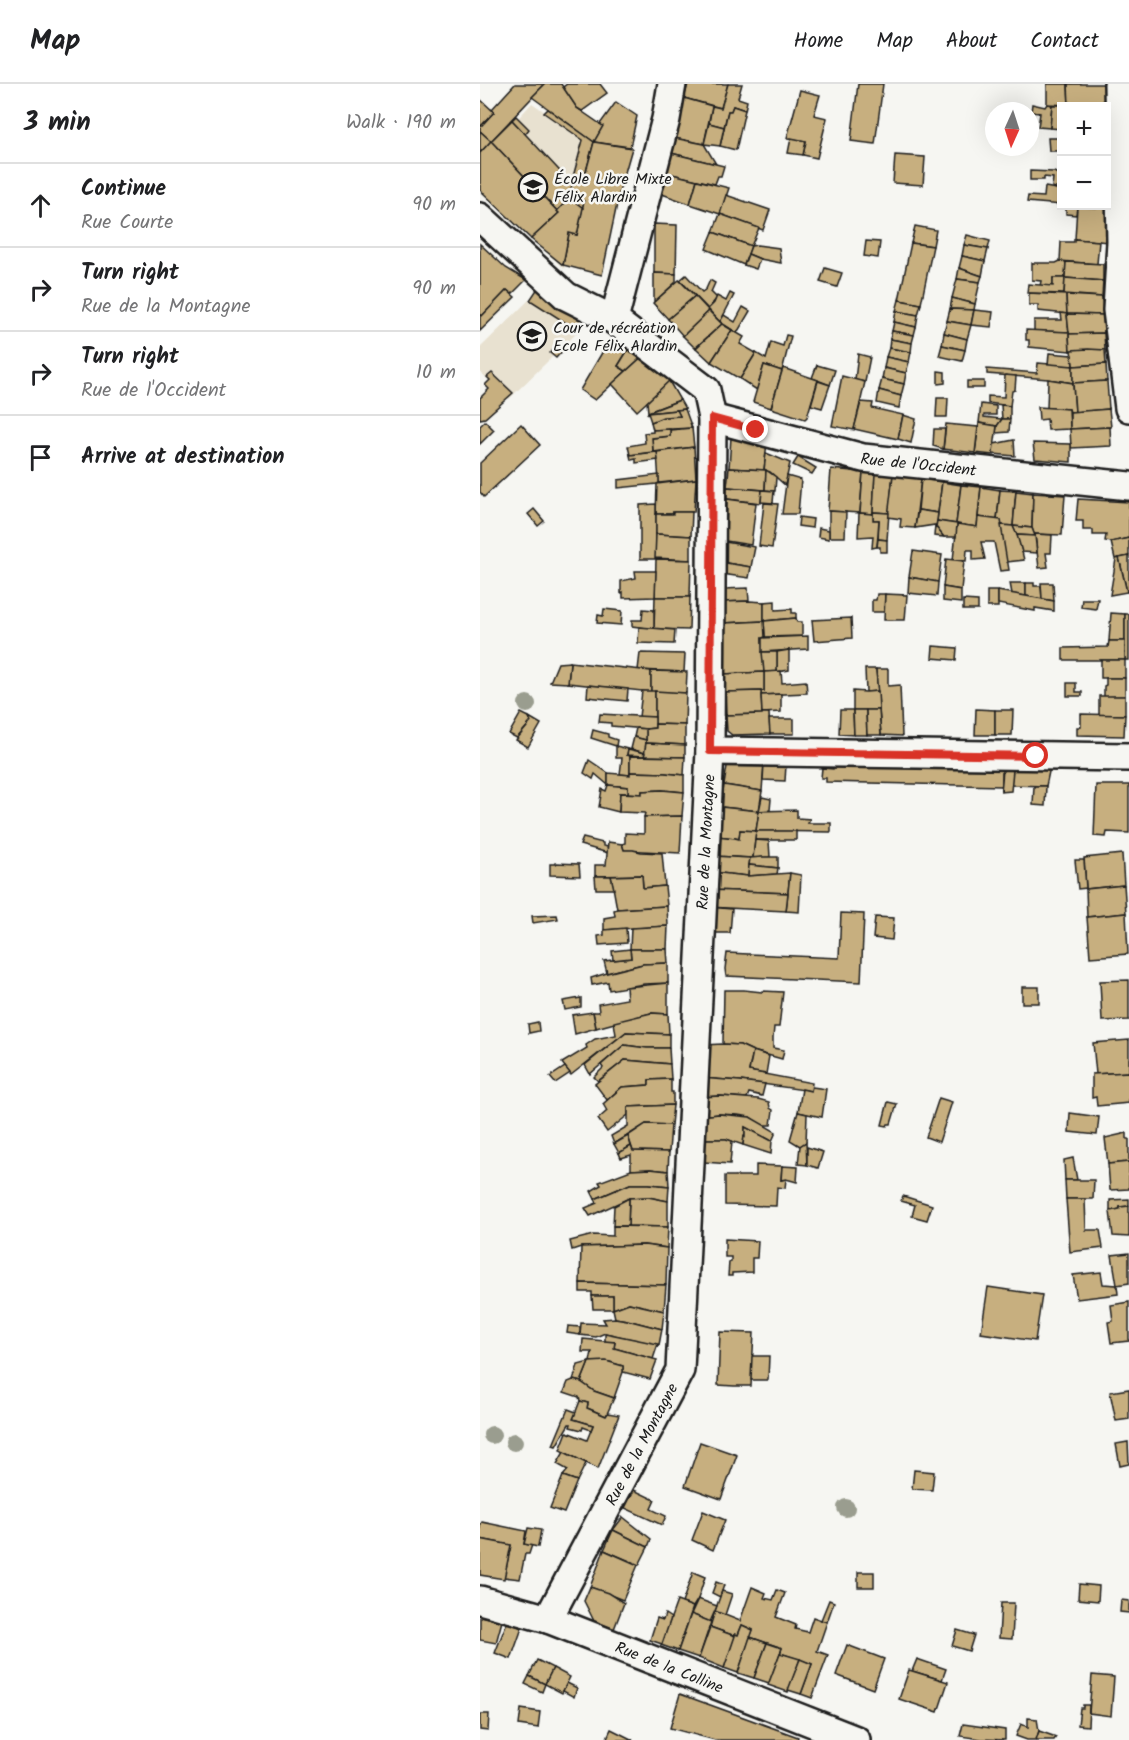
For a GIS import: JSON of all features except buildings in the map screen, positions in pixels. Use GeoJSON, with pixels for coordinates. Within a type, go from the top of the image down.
{"type":"FeatureCollection","features":[{"type":"Feature","properties":{"kind":"street"},"geometry":{"type":"LineString","coordinates":[[614,320],[666,119],[672,84]]}},
{"type":"Feature","properties":{"kind":"street"},"geometry":{"type":"LineString","coordinates":[[1119,84],[1120,242],[1117,310],[1129,408]]}},
{"type":"Feature","properties":{"kind":"street","name":"Rue de la Montagne"},"geometry":{"type":"LineString","coordinates":[[480,217],[566,296],[614,320],[706,390],[712,418],[710,751],[680,1370],[548,1619]]}},
{"type":"Feature","properties":{"kind":"street","name":"Rue de l'Occident"},"geometry":{"type":"LineString","coordinates":[[712,418],[862,458],[1129,486]]}},
{"type":"Feature","properties":{"kind":"street"},"geometry":{"type":"LineString","coordinates":[[710,751],[1129,757]]}},
{"type":"Feature","properties":{"kind":"street","name":"Rue de la Colline"},"geometry":{"type":"LineString","coordinates":[[480,1600],[548,1619],[856,1740]]}},
{"type":"Feature","properties":{"kind":"shaded area","name":"École Libre Mixte Félix Alardin"},"geometry":{"type":"Polygon","coordinates":[[[532,103],[594,146],[564,269],[480,185],[480,160],[532,103]]]}},
{"type":"Feature","properties":{"kind":"shaded area","name":"Cour de récréation Ecole Félix Alardin"},"geometry":{"type":"Polygon","coordinates":[[[535,294],[585,325],[509,399],[480,372],[480,348],[535,294]]]}},
{"type":"Feature","properties":{"kind":"place","name":"École Libre Mixte Félix Alardin"},"geometry":{"type":"Point","coordinates":[533,187]}},
{"type":"Feature","properties":{"kind":"place","name":"Cour de récréation Ecole Félix Alardin"},"geometry":{"type":"Point","coordinates":[532,336]}},
{"type":"Feature","properties":{"kind":"route"},"geometry":{"type":"LineString","coordinates":[[756,430],[712,418],[710,751],[1036,756]]}}]}
